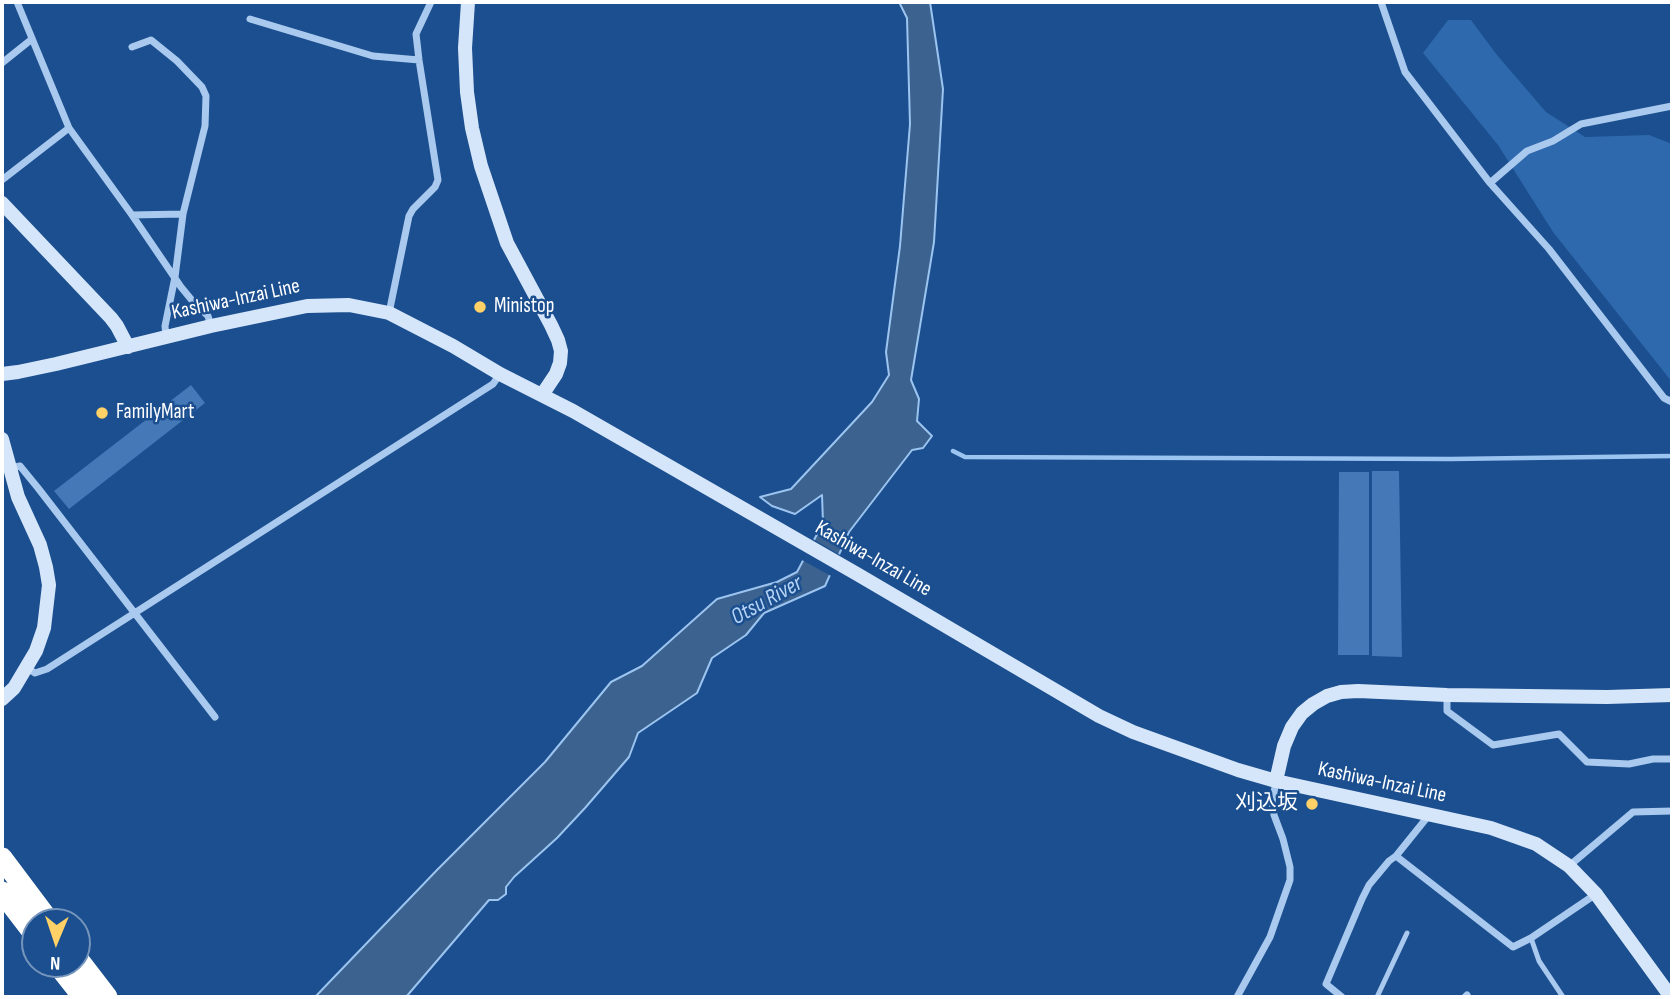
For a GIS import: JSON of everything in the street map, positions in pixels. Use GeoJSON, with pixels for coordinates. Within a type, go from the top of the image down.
{"type":"FeatureCollection","features":[{"type":"Feature","properties":{"kind":"highway"},"geometry":{"type":"LineString","coordinates":[[2,858],[40,908]]}},
{"type":"Feature","properties":{"kind":"highway"},"geometry":{"type":"LineString","coordinates":[[2,891],[21,916]]}},
{"type":"Feature","properties":{"kind":"highway"},"geometry":{"type":"LineString","coordinates":[[91,976],[107,997]]}},
{"type":"Feature","properties":{"kind":"highway"},"geometry":{"type":"LineString","coordinates":[[68,978],[83,997]]}},
{"type":"Feature","properties":{"kind":"main road"},"geometry":{"type":"LineString","coordinates":[[468,2],[467,93],[471,128],[481,166],[507,243],[551,325],[561,351],[556,374],[542,395]]}},
{"type":"Feature","properties":{"kind":"main road"},"geometry":{"type":"LineString","coordinates":[[2,203],[111,318],[128,346]]}},
{"type":"Feature","properties":{"kind":"main road","name":"Kashiwa-Inzai Line"},"geometry":{"type":"LineString","coordinates":[[2,373],[56,364],[281,310],[349,305],[389,313],[573,411],[857,573],[1099,716],[1133,732],[1201,758],[1276,781],[1491,828],[1536,844],[1569,866],[1596,894],[1671,997]]}},
{"type":"Feature","properties":{"kind":"main road"},"geometry":{"type":"LineString","coordinates":[[2,439],[7,472],[40,545],[49,585],[44,628],[36,651],[14,688],[2,699]]}},
{"type":"Feature","properties":{"kind":"main road"},"geometry":{"type":"LineString","coordinates":[[1276,781],[1284,746],[1302,713],[1327,696],[1341,692],[1607,697],[1672,695]]}},
{"type":"Feature","properties":{"kind":"street"},"geometry":{"type":"LineString","coordinates":[[17,2],[69,128],[181,287],[208,316],[211,326]]}},
{"type":"Feature","properties":{"kind":"street"},"geometry":{"type":"LineString","coordinates":[[389,313],[409,216],[438,180],[416,34],[431,2]]}},
{"type":"Feature","properties":{"kind":"street"},"geometry":{"type":"LineString","coordinates":[[1381,2],[1405,72],[1490,183],[1549,249],[1664,398],[1672,402]]}},
{"type":"Feature","properties":{"kind":"street"},"geometry":{"type":"LineString","coordinates":[[250,19],[373,57],[419,60]]}},
{"type":"Feature","properties":{"kind":"street"},"geometry":{"type":"LineString","coordinates":[[2,62],[32,39]]}},
{"type":"Feature","properties":{"kind":"street"},"geometry":{"type":"LineString","coordinates":[[132,47],[151,40],[194,78],[206,96],[205,126],[183,214],[175,277],[164,326],[166,337]]}},
{"type":"Feature","properties":{"kind":"street"},"geometry":{"type":"LineString","coordinates":[[1490,183],[1527,151],[1553,141],[1581,124],[1672,106]]}},
{"type":"Feature","properties":{"kind":"street"},"geometry":{"type":"LineString","coordinates":[[2,180],[69,128]]}},
{"type":"Feature","properties":{"kind":"street"},"geometry":{"type":"LineString","coordinates":[[132,215],[183,214]]}},
{"type":"Feature","properties":{"kind":"street"},"geometry":{"type":"LineString","coordinates":[[27,668],[35,673],[47,668],[494,384],[500,374]]}},
{"type":"Feature","properties":{"kind":"street"},"geometry":{"type":"LineString","coordinates":[[7,472],[20,466],[215,717]]}},
{"type":"Feature","properties":{"kind":"street"},"geometry":{"type":"LineString","coordinates":[[1447,695],[1447,711],[1493,745],[1559,734],[1587,762],[1629,764],[1653,759],[1672,760]]}},
{"type":"Feature","properties":{"kind":"street"},"geometry":{"type":"LineString","coordinates":[[1237,997],[1270,937],[1290,880],[1290,867],[1272,802],[1276,781]]}},
{"type":"Feature","properties":{"kind":"street"},"geometry":{"type":"LineString","coordinates":[[1569,866],[1633,812],[1672,811]]}},
{"type":"Feature","properties":{"kind":"street"},"geometry":{"type":"LineString","coordinates":[[1342,997],[1326,984],[1362,898],[1369,885],[1429,814]]}},
{"type":"Feature","properties":{"kind":"street"},"geometry":{"type":"LineString","coordinates":[[1396,856],[1513,947],[1531,938],[1596,894]]}},
{"type":"Feature","properties":{"kind":"lane"},"geometry":{"type":"LineString","coordinates":[[1377,997],[1407,933]]}},
{"type":"Feature","properties":{"kind":"lane"},"geometry":{"type":"LineString","coordinates":[[1531,938],[1539,961],[1563,997]]}},
{"type":"Feature","properties":{"kind":"shaded area"},"geometry":{"type":"Polygon","coordinates":[[[1448,20],[1471,20],[1546,112],[1585,137],[1649,135],[1672,144],[1672,382],[1553,232],[1498,145],[1423,53],[1448,20]]]}},
{"type":"Feature","properties":{"kind":"water","name":"Otsu River"},"geometry":{"type":"Polygon","coordinates":[[[899,2],[930,2],[943,89],[934,242],[911,380],[919,399],[917,421],[932,436],[923,448],[912,450],[849,532],[825,586],[764,613],[746,635],[712,658],[697,693],[638,733],[629,757],[585,808],[514,877],[506,887],[506,894],[498,900],[489,900],[406,997],[315,997],[545,762],[611,682],[642,666],[717,599],[777,582],[797,572],[823,523],[822,495],[795,514],[772,506],[760,497],[791,489],[872,402],[889,375],[886,352],[900,246],[910,124],[907,18],[899,2]]]}},
{"type":"Feature","properties":{"kind":"pier"},"geometry":{"type":"Polygon","coordinates":[[[811,538],[842,556],[833,577],[800,559],[811,538]]]}},
{"type":"Feature","properties":{"kind":"building"},"geometry":{"type":"Polygon","coordinates":[[[191,385],[205,403],[69,509],[54,491],[191,385]]]}},
{"type":"Feature","properties":{"kind":"building"},"geometry":{"type":"Polygon","coordinates":[[[1372,471],[1399,471],[1402,657],[1372,656],[1372,471]]]}},
{"type":"Feature","properties":{"kind":"building"},"geometry":{"type":"Polygon","coordinates":[[[1339,472],[1369,472],[1369,655],[1338,655],[1339,472]]]}},
{"type":"Feature","properties":{"kind":"waterway"},"geometry":{"type":"LineString","coordinates":[[953,451],[965,457],[1451,459],[1672,456]]}},
{"type":"Feature","properties":{"kind":"place","name":"Ministop"},"geometry":{"type":"Point","coordinates":[480,307]}},
{"type":"Feature","properties":{"kind":"place","name":"FamilyMart"},"geometry":{"type":"Point","coordinates":[102,413]}},
{"type":"Feature","properties":{"kind":"place","name":"刈込坂"},"geometry":{"type":"Point","coordinates":[1312,804]}}]}
